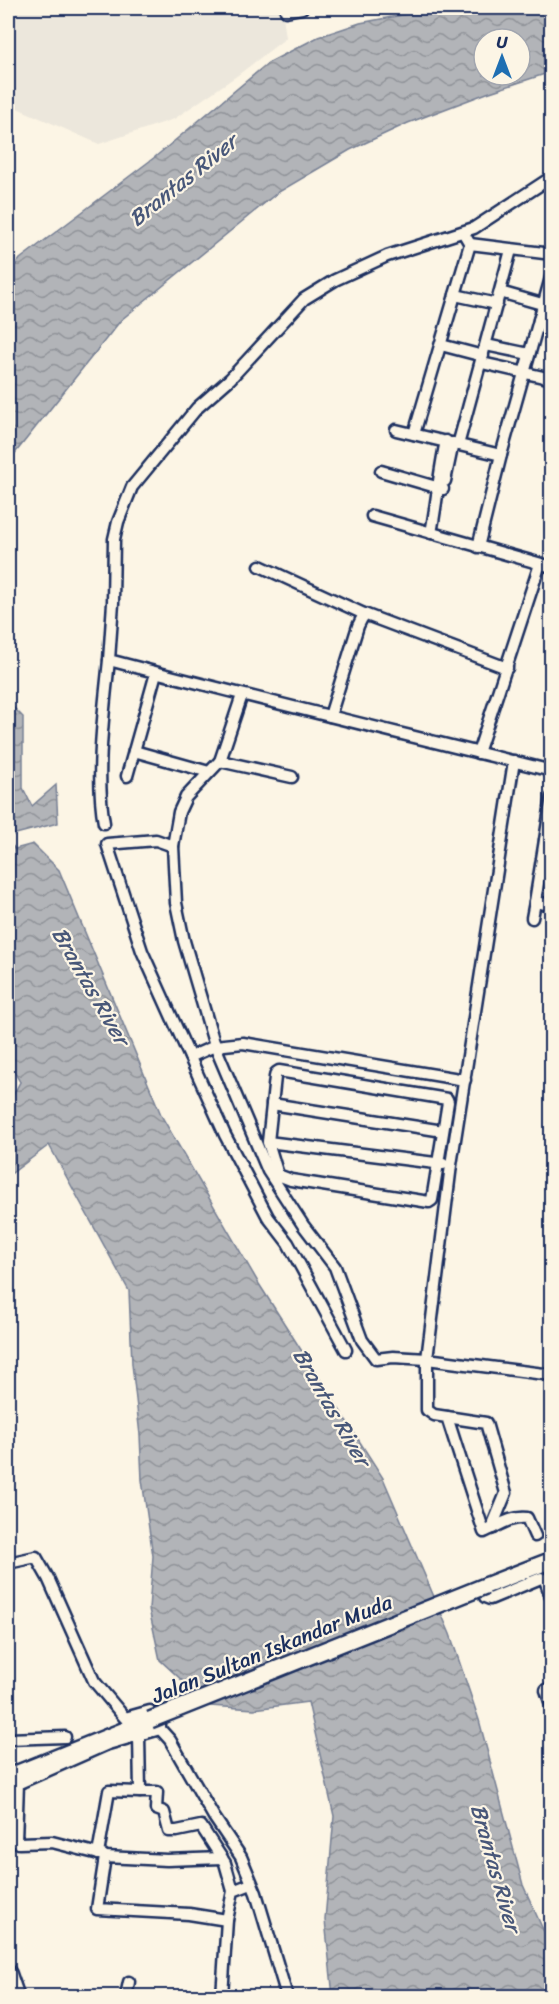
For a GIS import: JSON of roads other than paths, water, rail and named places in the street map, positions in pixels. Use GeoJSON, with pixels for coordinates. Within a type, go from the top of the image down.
{"type":"FeatureCollection","features":[{"type":"Feature","properties":{"kind":"highway","name":"Jalan Sultan Iskandar Muda"},"geometry":{"type":"LineString","coordinates":[[11,1782],[485,1592],[552,1560]]}},
{"type":"Feature","properties":{"kind":"highway"},"geometry":{"type":"LineString","coordinates":[[8,1973],[16,1996]]}},
{"type":"Feature","properties":{"kind":"street"},"geometry":{"type":"LineString","coordinates":[[286,10],[302,8]]}},
{"type":"Feature","properties":{"kind":"street"},"geometry":{"type":"LineString","coordinates":[[104,823],[101,808],[103,720],[113,603],[114,539],[132,487],[197,408],[230,379],[304,299],[335,280],[387,256],[474,228],[552,177]]}},
{"type":"Feature","properties":{"kind":"street"},"geometry":{"type":"LineString","coordinates":[[414,434],[470,244],[463,232]]}},
{"type":"Feature","properties":{"kind":"street"},"geometry":{"type":"LineString","coordinates":[[470,244],[552,254]]}},
{"type":"Feature","properties":{"kind":"street"},"geometry":{"type":"LineString","coordinates":[[431,531],[452,443],[482,360],[511,250]]}},
{"type":"Feature","properties":{"kind":"street"},"geometry":{"type":"LineString","coordinates":[[478,547],[501,455],[551,277]]}},
{"type":"Feature","properties":{"kind":"street"},"geometry":{"type":"LineString","coordinates":[[500,292],[543,304]]}},
{"type":"Feature","properties":{"kind":"street"},"geometry":{"type":"LineString","coordinates":[[455,295],[496,304]]}},
{"type":"Feature","properties":{"kind":"street"},"geometry":{"type":"LineString","coordinates":[[539,321],[552,324]]}},
{"type":"Feature","properties":{"kind":"street"},"geometry":{"type":"LineString","coordinates":[[441,345],[482,360],[552,379]]}},
{"type":"Feature","properties":{"kind":"street"},"geometry":{"type":"LineString","coordinates":[[486,345],[529,354]]}},
{"type":"Feature","properties":{"kind":"street"},"geometry":{"type":"LineString","coordinates":[[396,430],[501,455]]}},
{"type":"Feature","properties":{"kind":"street"},"geometry":{"type":"LineString","coordinates":[[381,471],[439,490]]}},
{"type":"Feature","properties":{"kind":"street"},"geometry":{"type":"LineString","coordinates":[[373,515],[552,567]]}},
{"type":"Feature","properties":{"kind":"street"},"geometry":{"type":"LineString","coordinates":[[478,753],[540,564]]}},
{"type":"Feature","properties":{"kind":"street"},"geometry":{"type":"LineString","coordinates":[[260,566],[364,614],[507,668]]}},
{"type":"Feature","properties":{"kind":"street"},"geometry":{"type":"LineString","coordinates":[[330,716],[358,626],[364,614]]}},
{"type":"Feature","properties":{"kind":"street"},"geometry":{"type":"LineString","coordinates":[[109,660],[552,771]]}},
{"type":"Feature","properties":{"kind":"street"},"geometry":{"type":"LineString","coordinates":[[127,776],[156,673]]}},
{"type":"Feature","properties":{"kind":"street"},"geometry":{"type":"LineString","coordinates":[[242,695],[220,761],[183,802],[179,812],[173,846],[176,903],[184,941],[215,1046],[268,1171],[303,1225],[339,1274],[362,1340],[378,1360],[393,1357],[427,1359],[552,1375]]}},
{"type":"Feature","properties":{"kind":"street"},"geometry":{"type":"LineString","coordinates":[[134,751],[209,772]]}},
{"type":"Feature","properties":{"kind":"street"},"geometry":{"type":"LineString","coordinates":[[220,761],[292,777]]}},
{"type":"Feature","properties":{"kind":"street"},"geometry":{"type":"LineString","coordinates":[[494,1528],[494,1522],[506,1493],[486,1423],[434,1415],[428,1410],[427,1359],[451,1165],[514,761]]}},
{"type":"Feature","properties":{"kind":"street"},"geometry":{"type":"LineString","coordinates":[[532,918],[548,840],[552,797]]}},
{"type":"Feature","properties":{"kind":"street"},"geometry":{"type":"LineString","coordinates":[[173,846],[156,840],[108,844],[142,951],[225,1135],[268,1217],[288,1243],[346,1350]]}},
{"type":"Feature","properties":{"kind":"street"},"geometry":{"type":"LineString","coordinates":[[535,902],[552,905]]}},
{"type":"Feature","properties":{"kind":"street"},"geometry":{"type":"LineString","coordinates":[[190,1057],[215,1046],[243,1043],[465,1080]]}},
{"type":"Feature","properties":{"kind":"street"},"geometry":{"type":"LineString","coordinates":[[279,1071],[445,1098],[448,1102],[443,1131],[432,1200],[429,1202],[283,1178],[278,1175],[275,1168],[268,1142],[276,1073],[279,1071]]}},
{"type":"Feature","properties":{"kind":"street"},"geometry":{"type":"LineString","coordinates":[[272,1104],[443,1131]]}},
{"type":"Feature","properties":{"kind":"street"},"geometry":{"type":"LineString","coordinates":[[268,1142],[451,1165]]}},
{"type":"Feature","properties":{"kind":"street"},"geometry":{"type":"LineString","coordinates":[[447,1417],[484,1532],[511,1519],[524,1517],[527,1518],[535,1536]]}},
{"type":"Feature","properties":{"kind":"street"},"geometry":{"type":"LineString","coordinates":[[8,1563],[36,1557],[48,1578],[94,1681],[125,1718],[153,1711],[160,1720],[139,1734],[11,1782],[16,1841],[19,1843],[52,1842],[103,1855],[167,1860],[222,1858]]}},
{"type":"Feature","properties":{"kind":"street"},"geometry":{"type":"LineString","coordinates":[[485,1592],[490,1599],[541,1578],[545,1580],[552,1599]]}},
{"type":"Feature","properties":{"kind":"street"},"geometry":{"type":"LineString","coordinates":[[552,1689],[546,1690],[552,1707]]}},
{"type":"Feature","properties":{"kind":"street"},"geometry":{"type":"LineString","coordinates":[[155,1724],[170,1740],[214,1817],[241,1857],[252,1884],[287,1996]]}},
{"type":"Feature","properties":{"kind":"street"},"geometry":{"type":"LineString","coordinates":[[139,1734],[140,1792]]}},
{"type":"Feature","properties":{"kind":"street"},"geometry":{"type":"LineString","coordinates":[[8,1738],[65,1737]]}},
{"type":"Feature","properties":{"kind":"street"},"geometry":{"type":"LineString","coordinates":[[222,1996],[227,1920],[233,1892],[225,1863],[201,1826],[169,1831],[164,1812],[156,1809],[156,1792],[109,1791],[104,1859],[97,1909],[189,1914],[227,1920]]}},
{"type":"Feature","properties":{"kind":"street"},"geometry":{"type":"LineString","coordinates":[[233,1892],[252,1884]]}},
{"type":"Feature","properties":{"kind":"street"},"geometry":{"type":"LineString","coordinates":[[126,1996],[129,1982]]}},
{"type":"Feature","properties":{"kind":"water","name":"Brantas River"},"geometry":{"type":"Polygon","coordinates":[[[439,8],[551,8],[551,72],[532,78],[532,27],[472,27],[472,87],[505,87],[408,123],[350,150],[277,193],[121,320],[8,462],[8,275],[20,259],[155,157],[268,63],[318,37],[360,23],[439,8]]]}},
{"type":"Feature","properties":{"kind":"water"},"geometry":{"type":"Polygon","coordinates":[[[8,694],[10,704],[23,717],[23,788],[32,806],[56,785],[58,823],[8,836],[8,694]]]}},
{"type":"Feature","properties":{"kind":"water","name":"Brantas River"},"geometry":{"type":"Polygon","coordinates":[[[8,841],[15,849],[33,844],[59,870],[162,1117],[259,1284],[383,1478],[450,1634],[479,1720],[523,1885],[545,1934],[551,1955],[551,1996],[333,1996],[325,1920],[334,1816],[308,1702],[254,1709],[210,1706],[160,1660],[149,1609],[153,1556],[142,1480],[140,1435],[132,1364],[129,1291],[49,1145],[8,1176],[8,1105],[20,1082],[8,1061],[8,841]]]}}]}
